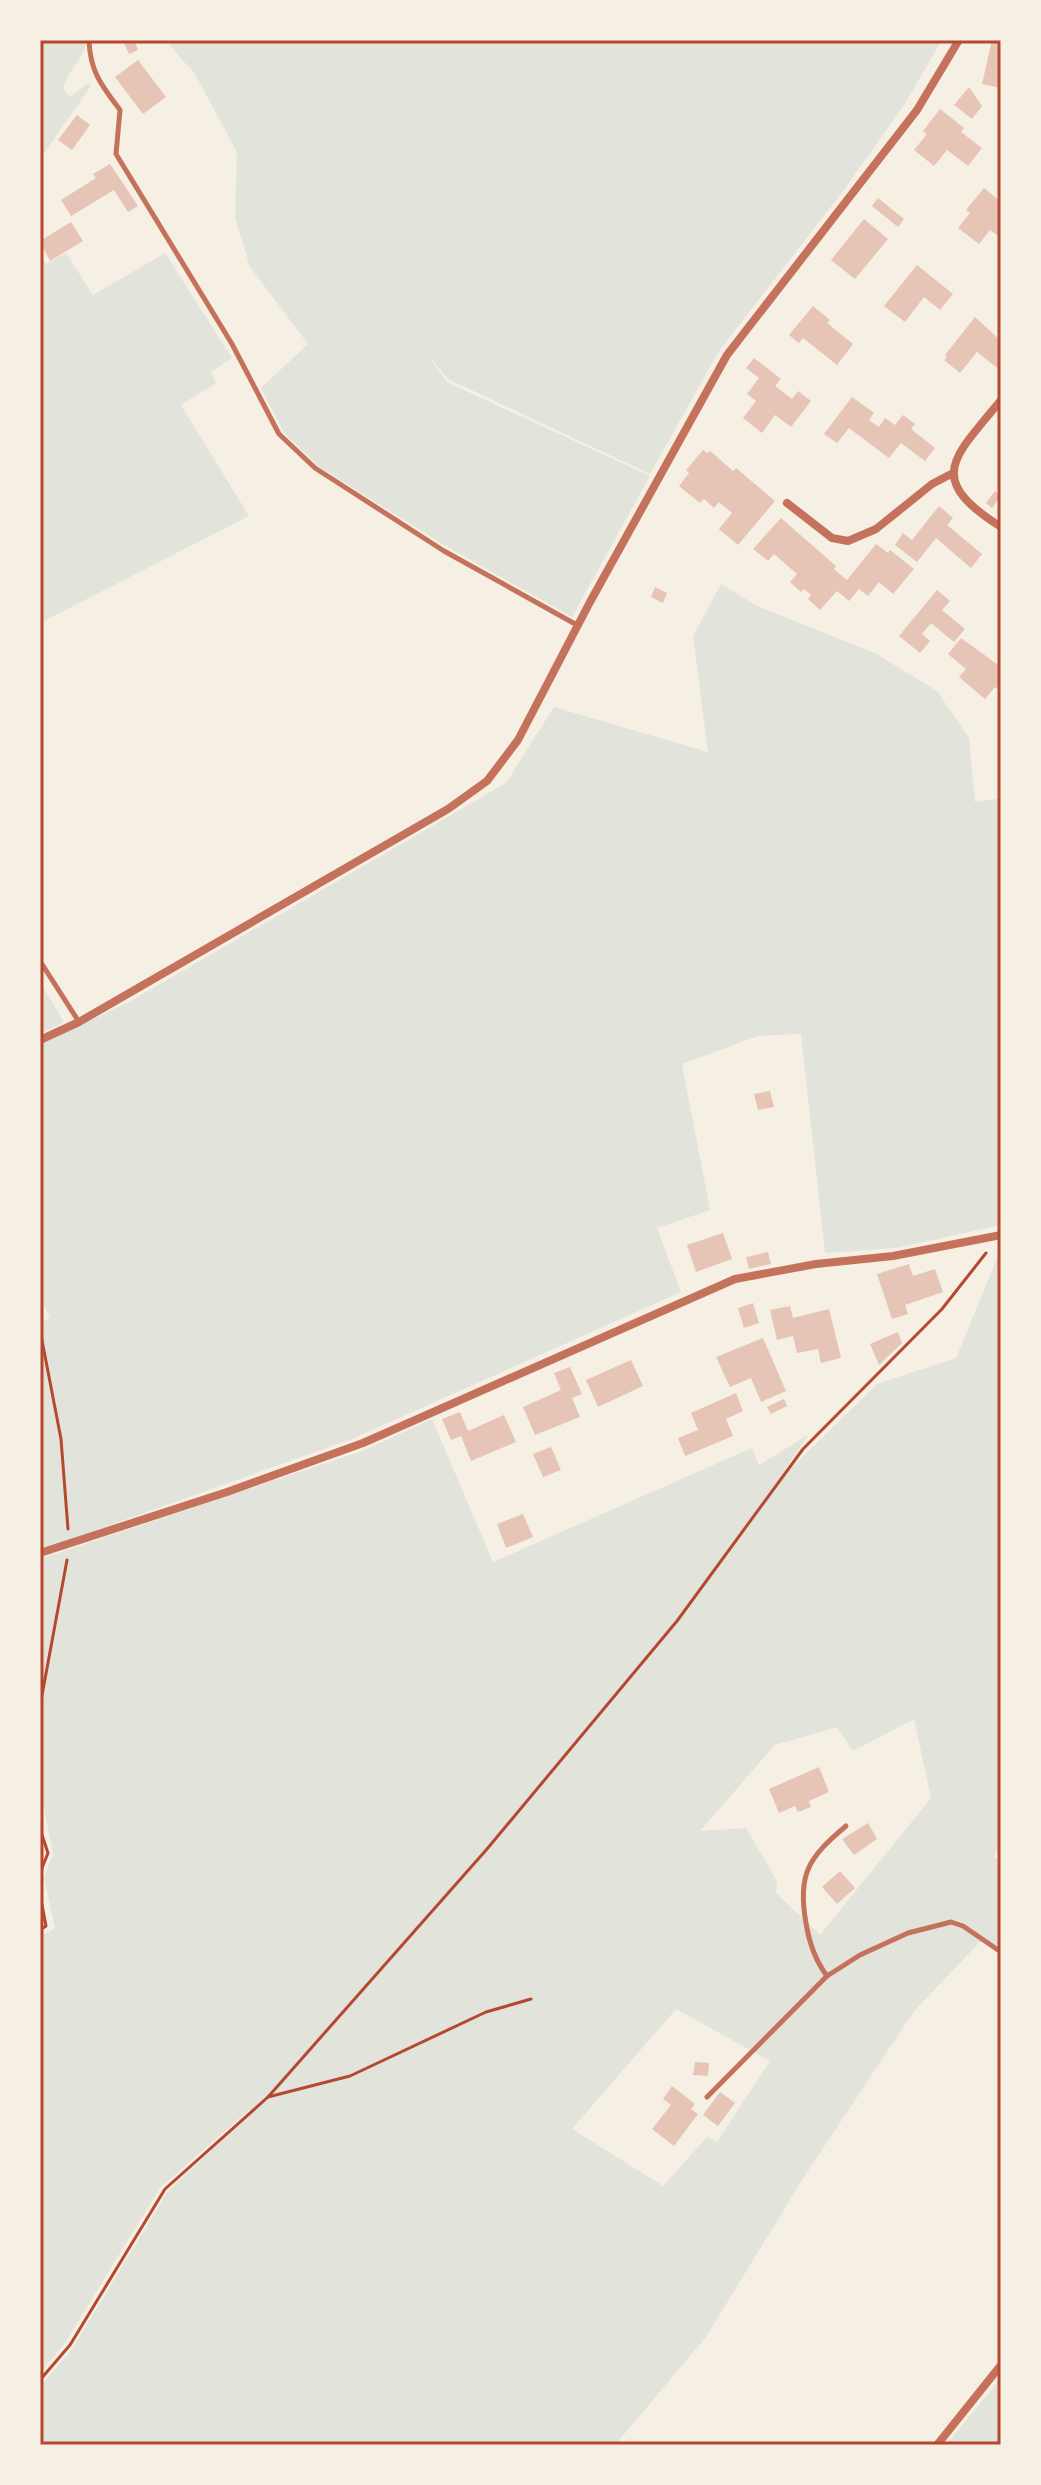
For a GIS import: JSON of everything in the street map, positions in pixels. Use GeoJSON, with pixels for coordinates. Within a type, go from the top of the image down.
{"type":"FeatureCollection","features":[{"type":"Feature","properties":{"kind":"street"},"geometry":{"type":"LineString","coordinates":[[40,1040],[79,1022],[448,809],[487,781],[518,740],[727,355],[917,110],[959,40]]}},
{"type":"Feature","properties":{"kind":"street"},"geometry":{"type":"LineString","coordinates":[[1001,400],[961,451],[953,473],[956,487],[963,498],[1001,527]]}},
{"type":"Feature","properties":{"kind":"street"},"geometry":{"type":"LineString","coordinates":[[787,503],[832,538],[848,541],[876,529],[932,484],[953,473]]}},
{"type":"Feature","properties":{"kind":"street"},"geometry":{"type":"LineString","coordinates":[[40,1553],[227,1492],[363,1443],[735,1279],[816,1264],[893,1256],[1000,1235]]}},
{"type":"Feature","properties":{"kind":"street"},"geometry":{"type":"LineString","coordinates":[[937,2445],[1001,2365]]}},
{"type":"Feature","properties":{"kind":"lane"},"geometry":{"type":"LineString","coordinates":[[89,40],[90,60],[102,86],[120,110],[116,154],[232,344],[279,434],[315,468],[367,502],[444,551],[578,626]]}},
{"type":"Feature","properties":{"kind":"lane"},"geometry":{"type":"LineString","coordinates":[[40,961],[79,1022]]}},
{"type":"Feature","properties":{"kind":"lane"},"geometry":{"type":"LineString","coordinates":[[827,1976],[810,1942],[802,1892],[809,1867],[817,1854],[846,1826]]}},
{"type":"Feature","properties":{"kind":"lane"},"geometry":{"type":"LineString","coordinates":[[707,2097],[827,1976],[860,1955],[896,1938],[942,1923],[963,1926],[1001,1952]]}},
{"type":"Feature","properties":{"kind":"path"},"geometry":{"type":"LineString","coordinates":[[40,2380],[70,2345],[165,2189],[268,2097],[487,1849],[667,1633],[803,1449],[942,1309],[1000,1235]]}},
{"type":"Feature","properties":{"kind":"path"},"geometry":{"type":"LineString","coordinates":[[40,1330],[61,1439],[70,1542],[40,1706]]}},
{"type":"Feature","properties":{"kind":"path"},"geometry":{"type":"LineString","coordinates":[[40,1829],[48,1853],[40,1873]]}},
{"type":"Feature","properties":{"kind":"path"},"geometry":{"type":"LineString","coordinates":[[40,1894],[46,1926],[40,1930]]}},
{"type":"Feature","properties":{"kind":"path"},"geometry":{"type":"LineString","coordinates":[[268,2097],[350,2076],[486,2012],[531,1999]]}},
{"type":"Feature","properties":{"kind":"shaded area"},"geometry":{"type":"Polygon","coordinates":[[[50,40],[86,40],[83,53],[63,89],[70,97],[89,83],[91,86],[40,159],[40,44],[50,40]]]}},
{"type":"Feature","properties":{"kind":"shaded area"},"geometry":{"type":"Polygon","coordinates":[[[165,40],[942,40],[904,105],[844,190],[719,351],[650,474],[448,379],[426,353],[447,382],[650,476],[572,617],[444,545],[318,466],[284,433],[261,388],[308,344],[250,267],[235,218],[237,152],[195,74],[165,40]]]}},
{"type":"Feature","properties":{"kind":"shaded area"},"geometry":{"type":"Polygon","coordinates":[[[66,253],[93,295],[165,253],[232,358],[211,372],[216,383],[181,405],[249,516],[40,623],[40,255],[46,264],[66,253]]]}},
{"type":"Feature","properties":{"kind":"shaded area"},"geometry":{"type":"Polygon","coordinates":[[[721,584],[757,606],[875,653],[937,691],[969,738],[975,802],[1001,798],[1001,1225],[896,1248],[825,1253],[801,1034],[758,1036],[682,1064],[710,1210],[657,1228],[681,1292],[352,1439],[40,1550],[40,1323],[50,1318],[40,1298],[40,1045],[136,998],[506,783],[554,707],[708,752],[693,636],[721,584]]]}},
{"type":"Feature","properties":{"kind":"shaded area"},"geometry":{"type":"Polygon","coordinates":[[[40,982],[64,1022],[40,1034],[40,982]]]}},
{"type":"Feature","properties":{"kind":"shaded area"},"geometry":{"type":"Polygon","coordinates":[[[1001,1249],[1001,1841],[994,1857],[1001,1860],[1001,1953],[982,1940],[914,2011],[802,2180],[706,2337],[615,2445],[40,2445],[40,2387],[72,2349],[167,2192],[252,2112],[249,2110],[160,2188],[65,2343],[40,2373],[40,1937],[55,1928],[44,1878],[53,1854],[40,1789],[40,1559],[362,1451],[432,1419],[493,1562],[752,1448],[759,1465],[808,1435],[776,1483],[877,1384],[956,1358],[1001,1249]],[[914,1719],[853,1751],[837,1727],[775,1745],[700,1831],[746,1828],[777,1881],[776,1893],[820,1935],[931,1798],[914,1719]],[[676,2009],[572,2129],[663,2186],[707,2137],[717,2142],[770,2061],[676,2009]]]}},
{"type":"Feature","properties":{"kind":"shaded area"},"geometry":{"type":"Polygon","coordinates":[[[1001,2378],[1001,2445],[946,2445],[1001,2378]]]}},
{"type":"Feature","properties":{"kind":"building"},"geometry":{"type":"Polygon","coordinates":[[[134,40],[138,50],[129,54],[123,41],[134,40]]]}},
{"type":"Feature","properties":{"kind":"building"},"geometry":{"type":"Polygon","coordinates":[[[992,40],[1001,40],[1001,88],[982,84],[992,40]]]}},
{"type":"Feature","properties":{"kind":"building"},"geometry":{"type":"Polygon","coordinates":[[[138,60],[166,97],[143,114],[115,77],[138,60]]]}},
{"type":"Feature","properties":{"kind":"building"},"geometry":{"type":"Polygon","coordinates":[[[969,87],[982,106],[972,119],[954,105],[969,87]]]}},
{"type":"Feature","properties":{"kind":"building"},"geometry":{"type":"Polygon","coordinates":[[[940,109],[964,128],[961,132],[982,148],[968,166],[947,150],[934,166],[914,150],[927,134],[923,131],[940,109]]]}},
{"type":"Feature","properties":{"kind":"building"},"geometry":{"type":"Polygon","coordinates":[[[77,115],[90,125],[72,150],[58,140],[77,115]]]}},
{"type":"Feature","properties":{"kind":"building"},"geometry":{"type":"Polygon","coordinates":[[[110,164],[138,206],[128,212],[114,190],[71,216],[61,200],[96,178],[93,174],[110,164]]]}},
{"type":"Feature","properties":{"kind":"building"},"geometry":{"type":"Polygon","coordinates":[[[984,188],[1001,202],[1001,238],[990,230],[979,244],[958,228],[970,213],[966,210],[984,188]]]}},
{"type":"Feature","properties":{"kind":"building"},"geometry":{"type":"Polygon","coordinates":[[[878,198],[904,219],[898,227],[872,206],[878,198]]]}},
{"type":"Feature","properties":{"kind":"building"},"geometry":{"type":"Polygon","coordinates":[[[864,219],[888,239],[855,279],[831,260],[864,219]]]}},
{"type":"Feature","properties":{"kind":"building"},"geometry":{"type":"Polygon","coordinates":[[[71,222],[83,241],[50,261],[40,241],[71,222]]]}},
{"type":"Feature","properties":{"kind":"building"},"geometry":{"type":"Polygon","coordinates":[[[917,265],[953,294],[940,310],[924,297],[905,322],[884,306],[917,265]]]}},
{"type":"Feature","properties":{"kind":"building"},"geometry":{"type":"Polygon","coordinates":[[[813,306],[830,320],[827,323],[853,344],[837,365],[803,338],[799,343],[789,335],[813,306]]]}},
{"type":"Feature","properties":{"kind":"building"},"geometry":{"type":"Polygon","coordinates":[[[975,317],[1001,341],[1000,370],[977,352],[960,373],[944,360],[975,317]]]}},
{"type":"Feature","properties":{"kind":"building"},"geometry":{"type":"Polygon","coordinates":[[[754,358],[781,379],[775,386],[792,399],[798,391],[811,401],[791,427],[775,415],[762,433],[743,418],[756,401],[747,394],[759,378],[746,368],[754,358]]]}},
{"type":"Feature","properties":{"kind":"building"},"geometry":{"type":"Polygon","coordinates":[[[852,397],[874,413],[869,420],[879,427],[885,418],[895,425],[903,415],[915,424],[911,429],[935,448],[925,461],[901,443],[889,458],[849,428],[837,443],[824,434],[852,397]]]}},
{"type":"Feature","properties":{"kind":"building"},"geometry":{"type":"Polygon","coordinates":[[[703,450],[710,451],[733,471],[736,468],[775,501],[738,545],[719,529],[732,513],[719,502],[714,508],[704,499],[700,503],[679,486],[689,473],[686,470],[703,450]]]}},
{"type":"Feature","properties":{"kind":"building"},"geometry":{"type":"Polygon","coordinates":[[[995,491],[1001,496],[992,508],[986,503],[995,491]]]}},
{"type":"Feature","properties":{"kind":"building"},"geometry":{"type":"Polygon","coordinates":[[[939,506],[953,518],[947,525],[982,554],[971,568],[936,538],[917,562],[895,545],[903,533],[912,540],[939,506]]]}},
{"type":"Feature","properties":{"kind":"building"},"geometry":{"type":"Polygon","coordinates":[[[781,518],[836,566],[834,569],[847,580],[876,544],[888,553],[890,550],[914,569],[893,594],[879,582],[868,596],[859,589],[849,601],[837,591],[820,610],[808,599],[811,595],[804,589],[801,592],[790,582],[797,574],[774,554],[768,561],[753,549],[781,518]]]}},
{"type":"Feature","properties":{"kind":"building"},"geometry":{"type":"Polygon","coordinates":[[[655,587],[667,593],[663,603],[651,597],[655,587]]]}},
{"type":"Feature","properties":{"kind":"building"},"geometry":{"type":"Polygon","coordinates":[[[937,590],[950,601],[942,610],[965,629],[954,642],[931,623],[922,634],[930,641],[920,653],[899,636],[937,590]]]}},
{"type":"Feature","properties":{"kind":"building"},"geometry":{"type":"Polygon","coordinates":[[[961,638],[1001,667],[1001,691],[995,687],[985,699],[959,677],[966,669],[948,654],[961,638]]]}},
{"type":"Feature","properties":{"kind":"building"},"geometry":{"type":"Polygon","coordinates":[[[770,1091],[774,1107],[758,1110],[754,1094],[770,1091]]]}},
{"type":"Feature","properties":{"kind":"building"},"geometry":{"type":"Polygon","coordinates":[[[723,1233],[732,1259],[696,1272],[687,1245],[723,1233]]]}},
{"type":"Feature","properties":{"kind":"building"},"geometry":{"type":"Polygon","coordinates":[[[768,1252],[771,1264],[749,1269],[746,1257],[768,1252]]]}},
{"type":"Feature","properties":{"kind":"building"},"geometry":{"type":"Polygon","coordinates":[[[909,1264],[913,1276],[935,1269],[943,1292],[905,1305],[908,1314],[892,1319],[877,1274],[909,1264]]]}},
{"type":"Feature","properties":{"kind":"building"},"geometry":{"type":"Polygon","coordinates":[[[753,1303],[759,1323],[744,1328],[738,1308],[753,1303]]]}},
{"type":"Feature","properties":{"kind":"building"},"geometry":{"type":"Polygon","coordinates":[[[790,1306],[793,1318],[829,1309],[841,1358],[821,1363],[818,1349],[797,1353],[793,1336],[777,1340],[770,1310],[790,1306]]]}},
{"type":"Feature","properties":{"kind":"building"},"geometry":{"type":"Polygon","coordinates":[[[898,1332],[902,1343],[879,1365],[870,1344],[898,1332]]]}},
{"type":"Feature","properties":{"kind":"building"},"geometry":{"type":"Polygon","coordinates":[[[763,1338],[786,1391],[761,1402],[751,1378],[730,1387],[716,1357],[763,1338]]]}},
{"type":"Feature","properties":{"kind":"building"},"geometry":{"type":"Polygon","coordinates":[[[631,1360],[643,1386],[598,1407],[586,1380],[631,1360]]]}},
{"type":"Feature","properties":{"kind":"building"},"geometry":{"type":"Polygon","coordinates":[[[570,1367],[582,1394],[572,1398],[580,1417],[535,1435],[523,1407],[561,1390],[554,1373],[570,1367]]]}},
{"type":"Feature","properties":{"kind":"building"},"geometry":{"type":"Polygon","coordinates":[[[736,1393],[743,1411],[726,1419],[733,1436],[685,1456],[678,1438],[698,1430],[691,1413],[736,1393]]]}},
{"type":"Feature","properties":{"kind":"building"},"geometry":{"type":"Polygon","coordinates":[[[784,1399],[787,1406],[771,1414],[767,1407],[784,1399]]]}},
{"type":"Feature","properties":{"kind":"building"},"geometry":{"type":"Polygon","coordinates":[[[460,1412],[468,1431],[504,1415],[516,1442],[471,1461],[461,1436],[451,1440],[442,1419],[460,1412]]]}},
{"type":"Feature","properties":{"kind":"building"},"geometry":{"type":"Polygon","coordinates":[[[551,1447],[561,1470],[543,1477],[533,1454],[551,1447]]]}},
{"type":"Feature","properties":{"kind":"building"},"geometry":{"type":"Polygon","coordinates":[[[523,1514],[533,1537],[506,1548],[497,1524],[523,1514]]]}},
{"type":"Feature","properties":{"kind":"building"},"geometry":{"type":"Polygon","coordinates":[[[819,1767],[829,1792],[809,1801],[811,1807],[798,1812],[795,1806],[779,1813],[769,1789],[819,1767]]]}},
{"type":"Feature","properties":{"kind":"building"},"geometry":{"type":"Polygon","coordinates":[[[868,1823],[877,1839],[854,1855],[842,1839],[868,1823]]]}},
{"type":"Feature","properties":{"kind":"building"},"geometry":{"type":"Polygon","coordinates":[[[840,1871],[855,1888],[837,1904],[822,1887],[840,1871]]]}},
{"type":"Feature","properties":{"kind":"building"},"geometry":{"type":"Polygon","coordinates":[[[695,2062],[709,2063],[708,2076],[693,2075],[695,2062]]]}},
{"type":"Feature","properties":{"kind":"building"},"geometry":{"type":"Polygon","coordinates":[[[672,2086],[695,2104],[691,2109],[698,2114],[674,2146],[652,2129],[671,2105],[663,2099],[672,2086]]]}},
{"type":"Feature","properties":{"kind":"building"},"geometry":{"type":"Polygon","coordinates":[[[720,2092],[735,2103],[718,2126],[703,2115],[720,2092]]]}}]}
